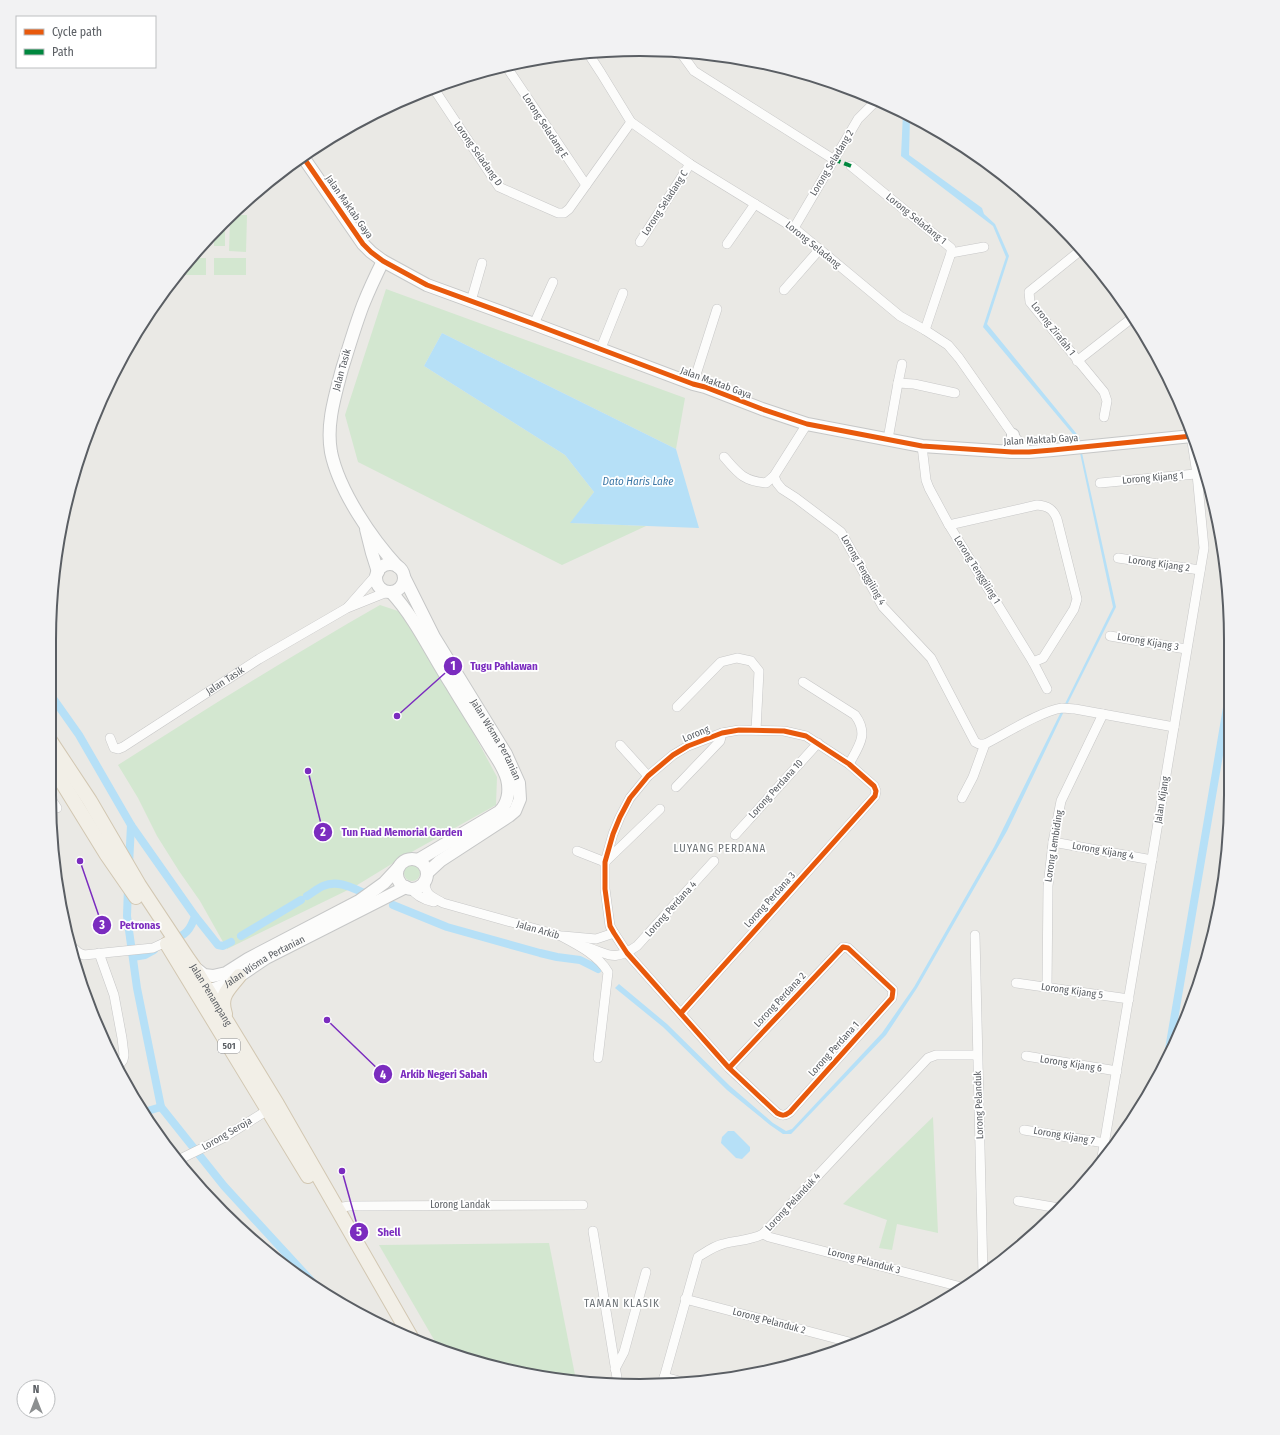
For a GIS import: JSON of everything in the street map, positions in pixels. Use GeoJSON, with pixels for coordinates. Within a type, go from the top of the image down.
{"type":"FeatureCollection","features":[{"type":"Feature","properties":{"kind":"main road","name":"Jalan Penampang"},"geometry":{"type":"LineString","coordinates":[[56,750],[90,801],[139,885],[190,982],[337,1208],[402,1328]]}},
{"type":"Feature","properties":{"kind":"main road","name":"Jalan Penampang"},"geometry":{"type":"LineString","coordinates":[[56,773],[118,871],[144,908],[190,963],[208,989],[334,1222],[402,1328]]}},
{"type":"Feature","properties":{"kind":"main road"},"geometry":{"type":"LineString","coordinates":[[228,1024],[223,999],[233,975]]}},
{"type":"Feature","properties":{"kind":"main road"},"geometry":{"type":"LineString","coordinates":[[190,982],[208,989]]}},
{"type":"Feature","properties":{"kind":"main road"},"geometry":{"type":"LineString","coordinates":[[315,1188],[329,1203],[337,1208],[334,1222]]}},
{"type":"Feature","properties":{"kind":"street","name":"Lorong Seladang"},"geometry":{"type":"LineString","coordinates":[[591,58],[631,122],[690,164],[794,228],[900,316],[948,345],[1014,435],[1030,452]]}},
{"type":"Feature","properties":{"kind":"street"},"geometry":{"type":"LineString","coordinates":[[684,58],[694,71],[833,160]]}},
{"type":"Feature","properties":{"kind":"street","name":"Lorong Seladang E"},"geometry":{"type":"LineString","coordinates":[[509,71],[586,185]]}},
{"type":"Feature","properties":{"kind":"street","name":"Lorong Seladang D"},"geometry":{"type":"LineString","coordinates":[[436,93],[499,187],[558,214],[564,213],[570,209],[631,122]]}},
{"type":"Feature","properties":{"kind":"street","name":"Lorong Seladang 2"},"geometry":{"type":"LineString","coordinates":[[794,228],[858,119],[873,104]]}},
{"type":"Feature","properties":{"kind":"street","name":"Jalan Maktab Gaya"},"geometry":{"type":"LineString","coordinates":[[306,161],[360,239],[371,252],[383,261],[427,285],[601,348],[693,384],[807,424],[922,446],[1012,452],[1053,450],[1187,435]]}},
{"type":"Feature","properties":{"kind":"street","name":"Lorong Seladang C"},"geometry":{"type":"LineString","coordinates":[[640,242],[690,164]]}},
{"type":"Feature","properties":{"kind":"street","name":"Lorong Seladang 1"},"geometry":{"type":"LineString","coordinates":[[852,166],[951,248],[951,253],[924,330]]}},
{"type":"Feature","properties":{"kind":"street"},"geometry":{"type":"LineString","coordinates":[[727,244],[755,204]]}},
{"type":"Feature","properties":{"kind":"street"},"geometry":{"type":"LineString","coordinates":[[951,253],[984,247]]}},
{"type":"Feature","properties":{"kind":"street"},"geometry":{"type":"LineString","coordinates":[[784,290],[820,250]]}},
{"type":"Feature","properties":{"kind":"street","name":"Lorong Zirafah 1"},"geometry":{"type":"LineString","coordinates":[[1077,253],[1029,292],[1030,302],[1104,392],[1107,401],[1104,417]]}},
{"type":"Feature","properties":{"kind":"street","name":"Jalan Tasik"},"geometry":{"type":"LineString","coordinates":[[383,261],[364,304],[350,342],[335,395],[329,430],[331,452],[335,466],[348,495],[365,526],[401,572]]}},
{"type":"Feature","properties":{"kind":"street"},"geometry":{"type":"LineString","coordinates":[[471,301],[482,263]]}},
{"type":"Feature","properties":{"kind":"street"},"geometry":{"type":"LineString","coordinates":[[534,324],[553,282]]}},
{"type":"Feature","properties":{"kind":"street"},"geometry":{"type":"LineString","coordinates":[[601,348],[623,293]]}},
{"type":"Feature","properties":{"kind":"street"},"geometry":{"type":"LineString","coordinates":[[693,384],[717,309]]}},
{"type":"Feature","properties":{"kind":"street","name":"Lorong Zirafah 1"},"geometry":{"type":"LineString","coordinates":[[1077,361],[1129,320]]}},
{"type":"Feature","properties":{"kind":"street"},"geometry":{"type":"LineString","coordinates":[[888,439],[902,364]]}},
{"type":"Feature","properties":{"kind":"street"},"geometry":{"type":"LineString","coordinates":[[898,383],[914,384],[955,393]]}},
{"type":"Feature","properties":{"kind":"street"},"geometry":{"type":"LineString","coordinates":[[724,457],[737,472],[750,481],[766,483],[774,476],[807,424]]}},
{"type":"Feature","properties":{"kind":"street"},"geometry":{"type":"LineString","coordinates":[[1012,452],[1014,435]]}},
{"type":"Feature","properties":{"kind":"street","name":"Lorong Tenggiling 1"},"geometry":{"type":"LineString","coordinates":[[922,446],[928,488],[1033,662],[1047,689]]}},
{"type":"Feature","properties":{"kind":"street","name":"Lorong Kijang 1"},"geometry":{"type":"LineString","coordinates":[[1100,484],[1200,474]]}},
{"type":"Feature","properties":{"kind":"street","name":"Lorong Tenggiling 4"},"geometry":{"type":"LineString","coordinates":[[774,476],[782,489],[841,532],[884,607],[931,658],[975,742],[979,744],[986,744]]}},
{"type":"Feature","properties":{"kind":"street","name":"Jalan Kijang"},"geometry":{"type":"LineString","coordinates":[[1104,1150],[1204,548],[1201,480]]}},
{"type":"Feature","properties":{"kind":"street"},"geometry":{"type":"LineString","coordinates":[[949,524],[1037,505],[1050,508],[1054,512],[1077,599],[1074,608],[1043,658],[1033,662]]}},
{"type":"Feature","properties":{"kind":"street","name":"Jalan Tasik"},"geometry":{"type":"LineString","coordinates":[[347,608],[378,573],[365,526]]}},
{"type":"Feature","properties":{"kind":"street","name":"Lorong Kijang 2"},"geometry":{"type":"LineString","coordinates":[[1118,558],[1200,570]]}},
{"type":"Feature","properties":{"kind":"street"},"geometry":{"type":"LineString","coordinates":[[388,565],[401,572],[402,586],[397,590],[389,592],[384,590],[378,585],[378,573],[384,566],[388,565]]}},
{"type":"Feature","properties":{"kind":"street","name":"Jalan Wisma Pertanian"},"geometry":{"type":"LineString","coordinates":[[401,572],[434,637],[506,754],[518,778],[520,790],[518,805],[509,816],[440,861],[426,877]]}},
{"type":"Feature","properties":{"kind":"street","name":"Jalan Tasik"},"geometry":{"type":"LineString","coordinates":[[110,738],[114,748],[123,748],[258,659],[347,608],[389,592]]}},
{"type":"Feature","properties":{"kind":"street","name":"Jalan Wisma Pertanian"},"geometry":{"type":"LineString","coordinates":[[389,592],[402,604],[412,619],[504,771],[508,787],[508,798],[499,812],[418,860]]}},
{"type":"Feature","properties":{"kind":"street","name":"Lorong Kijang 3"},"geometry":{"type":"LineString","coordinates":[[1110,636],[1186,649]]}},
{"type":"Feature","properties":{"kind":"street"},"geometry":{"type":"LineString","coordinates":[[677,707],[721,662],[737,658],[750,661],[759,671],[756,730]]}},
{"type":"Feature","properties":{"kind":"street"},"geometry":{"type":"LineString","coordinates":[[803,682],[856,715],[860,721],[862,728],[862,740],[849,764]]}},
{"type":"Feature","properties":{"kind":"street"},"geometry":{"type":"LineString","coordinates":[[962,798],[973,777],[986,744],[1041,715],[1062,708],[1075,709],[1174,727]]}},
{"type":"Feature","properties":{"kind":"street","name":"Lorong Lembiding"},"geometry":{"type":"LineString","coordinates":[[1047,987],[1048,886],[1054,842],[1062,801],[1103,714]]}},
{"type":"Feature","properties":{"kind":"street","name":"Lorong"},"geometry":{"type":"LineString","coordinates":[[612,930],[605,889],[605,862],[613,834],[620,817],[630,798],[648,776],[673,755],[688,746],[722,733],[739,730],[784,730],[806,736],[849,764],[874,786],[876,791],[873,799]]}},
{"type":"Feature","properties":{"kind":"street"},"geometry":{"type":"LineString","coordinates":[[676,787],[720,741],[722,733]]}},
{"type":"Feature","properties":{"kind":"street","name":"Lorong Perdana 10"},"geometry":{"type":"LineString","coordinates":[[735,835],[818,744]]}},
{"type":"Feature","properties":{"kind":"street"},"geometry":{"type":"LineString","coordinates":[[620,745],[648,776]]}},
{"type":"Feature","properties":{"kind":"street","name":"Lorong Perdana 3"},"geometry":{"type":"LineString","coordinates":[[681,1013],[873,799]]}},
{"type":"Feature","properties":{"kind":"street"},"geometry":{"type":"LineString","coordinates":[[576,851],[605,862],[660,809]]}},
{"type":"Feature","properties":{"kind":"street","name":"Lorong Kijang 4"},"geometry":{"type":"LineString","coordinates":[[1054,842],[1152,860]]}},
{"type":"Feature","properties":{"kind":"street"},"geometry":{"type":"LineString","coordinates":[[414,859],[418,860],[424,866],[426,877],[419,887],[408,888],[402,884],[397,877],[398,868],[405,861],[414,859]]}},
{"type":"Feature","properties":{"kind":"street","name":"Lorong Perdana 4"},"geometry":{"type":"LineString","coordinates":[[627,953],[637,946],[714,862]]}},
{"type":"Feature","properties":{"kind":"street","name":"Jalan Wisma Pertanian"},"geometry":{"type":"LineString","coordinates":[[208,989],[223,986],[248,959],[359,901],[378,889],[398,868]]}},
{"type":"Feature","properties":{"kind":"street","name":"Jalan Arkib"},"geometry":{"type":"LineString","coordinates":[[426,877],[424,886],[427,893],[431,897],[444,903],[561,936],[594,956],[605,967],[608,972],[598,1058]]}},
{"type":"Feature","properties":{"kind":"street","name":"Jalan Wisma Pertanian"},"geometry":{"type":"LineString","coordinates":[[190,963],[204,975],[233,975],[408,888]]}},
{"type":"Feature","properties":{"kind":"street","name":"Jalan Arkib"},"geometry":{"type":"LineString","coordinates":[[408,888],[421,898],[437,903],[444,903]]}},
{"type":"Feature","properties":{"kind":"street"},"geometry":{"type":"LineString","coordinates":[[561,936],[596,939],[612,930],[627,953],[729,1068]]}},
{"type":"Feature","properties":{"kind":"street","name":"Lorong Pelanduk"},"geometry":{"type":"LineString","coordinates":[[975,935],[983,1267]]}},
{"type":"Feature","properties":{"kind":"street"},"geometry":{"type":"LineString","coordinates":[[78,952],[84,955],[153,948],[168,938]]}},
{"type":"Feature","properties":{"kind":"street"},"geometry":{"type":"LineString","coordinates":[[577,945],[593,948],[615,956],[627,953]]}},
{"type":"Feature","properties":{"kind":"street","name":"Lorong Perdana 2"},"geometry":{"type":"LineString","coordinates":[[729,1068],[843,947],[848,948],[893,990],[892,998]]}},
{"type":"Feature","properties":{"kind":"street"},"geometry":{"type":"LineString","coordinates":[[99,953],[114,995],[124,1055],[121,1063]]}},
{"type":"Feature","properties":{"kind":"street","name":"Lorong Kijang 5"},"geometry":{"type":"LineString","coordinates":[[1016,983],[1129,999]]}},
{"type":"Feature","properties":{"kind":"street","name":"Lorong Perdana 1"},"geometry":{"type":"LineString","coordinates":[[729,1068],[777,1113],[786,1115],[892,998]]}},
{"type":"Feature","properties":{"kind":"street","name":"Lorong Pelanduk 4"},"geometry":{"type":"LineString","coordinates":[[664,1378],[698,1257],[710,1249],[722,1244],[754,1238],[763,1234],[928,1058],[936,1055],[977,1055]]}},
{"type":"Feature","properties":{"kind":"street","name":"Lorong Kijang 6"},"geometry":{"type":"LineString","coordinates":[[1026,1056],[1117,1072]]}},
{"type":"Feature","properties":{"kind":"street","name":"Lorong Seroja"},"geometry":{"type":"LineString","coordinates":[[182,1157],[223,1138],[272,1107]]}},
{"type":"Feature","properties":{"kind":"street","name":"Lorong Kijang 7"},"geometry":{"type":"LineString","coordinates":[[1024,1130],[1105,1143]]}},
{"type":"Feature","properties":{"kind":"street"},"geometry":{"type":"LineString","coordinates":[[1018,1201],[1054,1207]]}},
{"type":"Feature","properties":{"kind":"street","name":"Lorong Landak"},"geometry":{"type":"LineString","coordinates":[[337,1208],[349,1206],[583,1205]]}},
{"type":"Feature","properties":{"kind":"street"},"geometry":{"type":"LineString","coordinates":[[593,1231],[617,1378]]}},
{"type":"Feature","properties":{"kind":"street","name":"Lorong Pelanduk 3"},"geometry":{"type":"LineString","coordinates":[[763,1234],[769,1237],[956,1286]]}},
{"type":"Feature","properties":{"kind":"street"},"geometry":{"type":"LineString","coordinates":[[615,1369],[624,1352],[646,1272]]}},
{"type":"Feature","properties":{"kind":"street","name":"Lorong Pelanduk 2"},"geometry":{"type":"LineString","coordinates":[[685,1299],[846,1341]]}},
{"type":"Feature","properties":{"kind":"green space"},"geometry":{"type":"Polygon","coordinates":[[[240,215],[247,215],[246,252],[229,251],[230,224],[240,215]]]}},
{"type":"Feature","properties":{"kind":"green space"},"geometry":{"type":"Polygon","coordinates":[[[225,229],[225,246],[214,246],[214,241],[225,229]]]}},
{"type":"Feature","properties":{"kind":"green space"},"geometry":{"type":"Polygon","coordinates":[[[199,258],[206,258],[206,275],[184,275],[199,258]]]}},
{"type":"Feature","properties":{"kind":"green space"},"geometry":{"type":"Polygon","coordinates":[[[214,258],[246,258],[246,275],[214,275],[214,258]]]}},
{"type":"Feature","properties":{"kind":"green space"},"geometry":{"type":"Polygon","coordinates":[[[386,289],[685,398],[676,449],[442,333],[424,366],[565,455],[594,492],[571,523],[646,526],[562,565],[358,462],[345,415],[386,289]]]}},
{"type":"Feature","properties":{"kind":"green space"},"geometry":{"type":"Polygon","coordinates":[[[380,605],[401,612],[446,682],[497,777],[496,805],[408,854],[354,887],[227,949],[200,901],[157,836],[138,798],[118,765],[248,684],[380,605]]]}},
{"type":"Feature","properties":{"kind":"green space"},"geometry":{"type":"Polygon","coordinates":[[[412,865],[419,870],[420,873],[415,880],[412,881],[405,876],[404,873],[409,866],[412,865]]]}},
{"type":"Feature","properties":{"kind":"green space"},"geometry":{"type":"Polygon","coordinates":[[[933,1117],[938,1233],[897,1224],[892,1250],[879,1248],[887,1220],[843,1204],[933,1117]]]}},
{"type":"Feature","properties":{"kind":"green space"},"geometry":{"type":"Polygon","coordinates":[[[549,1243],[575,1375],[526,1368],[489,1359],[435,1342],[379,1245],[549,1243]]]}},
{"type":"Feature","properties":{"kind":"water"},"geometry":{"type":"Polygon","coordinates":[[[903,119],[910,122],[909,155],[982,208],[984,214],[995,224],[1009,256],[987,324],[1080,438],[1078,441],[1082,453],[1116,607],[1066,707],[1007,831],[917,988],[886,1035],[791,1134],[783,1134],[727,1090],[663,1027],[615,988],[619,984],[667,1024],[730,1086],[773,1123],[786,1131],[792,1129],[882,1033],[914,987],[994,847],[1113,607],[1077,439],[983,327],[1006,257],[993,226],[901,156],[903,119]]]}},
{"type":"Feature","properties":{"kind":"water","name":"Dato Haris Lake"},"geometry":{"type":"Polygon","coordinates":[[[442,333],[676,449],[699,528],[570,523],[594,492],[565,455],[424,366],[442,333]]]}},
{"type":"Feature","properties":{"kind":"water"},"geometry":{"type":"Polygon","coordinates":[[[728,1131],[734,1131],[750,1147],[750,1151],[742,1159],[736,1158],[721,1143],[722,1137],[728,1131]]]}},
{"type":"Feature","properties":{"kind":"waterway"},"geometry":{"type":"LineString","coordinates":[[56,702],[79,735],[131,825],[129,865]]}},
{"type":"Feature","properties":{"kind":"waterway"},"geometry":{"type":"LineString","coordinates":[[1171,1038],[1224,725]]}},
{"type":"Feature","properties":{"kind":"waterway"},"geometry":{"type":"LineString","coordinates":[[131,825],[195,916],[187,932],[172,941]]}},
{"type":"Feature","properties":{"kind":"waterway"},"geometry":{"type":"LineString","coordinates":[[307,896],[317,889],[329,884],[341,884],[369,895]]}},
{"type":"Feature","properties":{"kind":"waterway"},"geometry":{"type":"LineString","coordinates":[[128,887],[127,916],[137,988],[161,1107],[224,1186],[302,1271]]}},
{"type":"Feature","properties":{"kind":"waterway"},"geometry":{"type":"LineString","coordinates":[[241,936],[301,900]]}},
{"type":"Feature","properties":{"kind":"waterway"},"geometry":{"type":"LineString","coordinates":[[393,905],[447,927],[540,953],[580,960],[598,969]]}},
{"type":"Feature","properties":{"kind":"waterway"},"geometry":{"type":"LineString","coordinates":[[195,916],[218,945],[223,946],[231,942]]}},
{"type":"Feature","properties":{"kind":"waterway"},"geometry":{"type":"LineString","coordinates":[[133,957],[145,955],[154,950]]}},
{"type":"Feature","properties":{"kind":"waterway"},"geometry":{"type":"LineString","coordinates":[[149,1111],[161,1107]]}},
{"type":"Feature","properties":{"kind":"marked path"},"geometry":{"type":"LineString","coordinates":[[833,159],[851,166]]}},
{"type":"Feature","properties":{"kind":"cycle path"},"geometry":{"type":"LineString","coordinates":[[306,161],[363,244],[383,261],[427,285],[693,384],[807,424],[922,446],[1012,452],[1053,450],[1187,436]]}},
{"type":"Feature","properties":{"kind":"cycle path"},"geometry":{"type":"LineString","coordinates":[[681,1013],[875,796],[876,791],[874,786],[849,764],[806,736],[784,731],[739,730],[722,733],[688,746],[673,755],[648,776],[630,798],[613,834],[605,862],[605,889],[610,926],[627,953],[729,1068],[779,1114],[785,1115],[790,1112],[892,998],[893,990],[848,948],[843,947],[729,1068]]}},
{"type":"Feature","properties":{"kind":"place","name":"Tugu Pahlawan"},"geometry":{"type":"Point","coordinates":[397,716]}},
{"type":"Feature","properties":{"kind":"place","name":"Tun Fuad Memorial Garden"},"geometry":{"type":"Point","coordinates":[308,771]}},
{"type":"Feature","properties":{"kind":"place","name":"Petronas"},"geometry":{"type":"Point","coordinates":[80,861]}},
{"type":"Feature","properties":{"kind":"place","name":"Arkib Negeri Sabah"},"geometry":{"type":"Point","coordinates":[327,1020]}},
{"type":"Feature","properties":{"kind":"place","name":"Shell"},"geometry":{"type":"Point","coordinates":[342,1171]}},
{"type":"Feature","properties":{"kind":"district","name":"LUYANG PERDANA"},"geometry":{"type":"Point","coordinates":[720,848]}},
{"type":"Feature","properties":{"kind":"district","name":"TAMAN KLASIK"},"geometry":{"type":"Point","coordinates":[622,1303]}}]}
